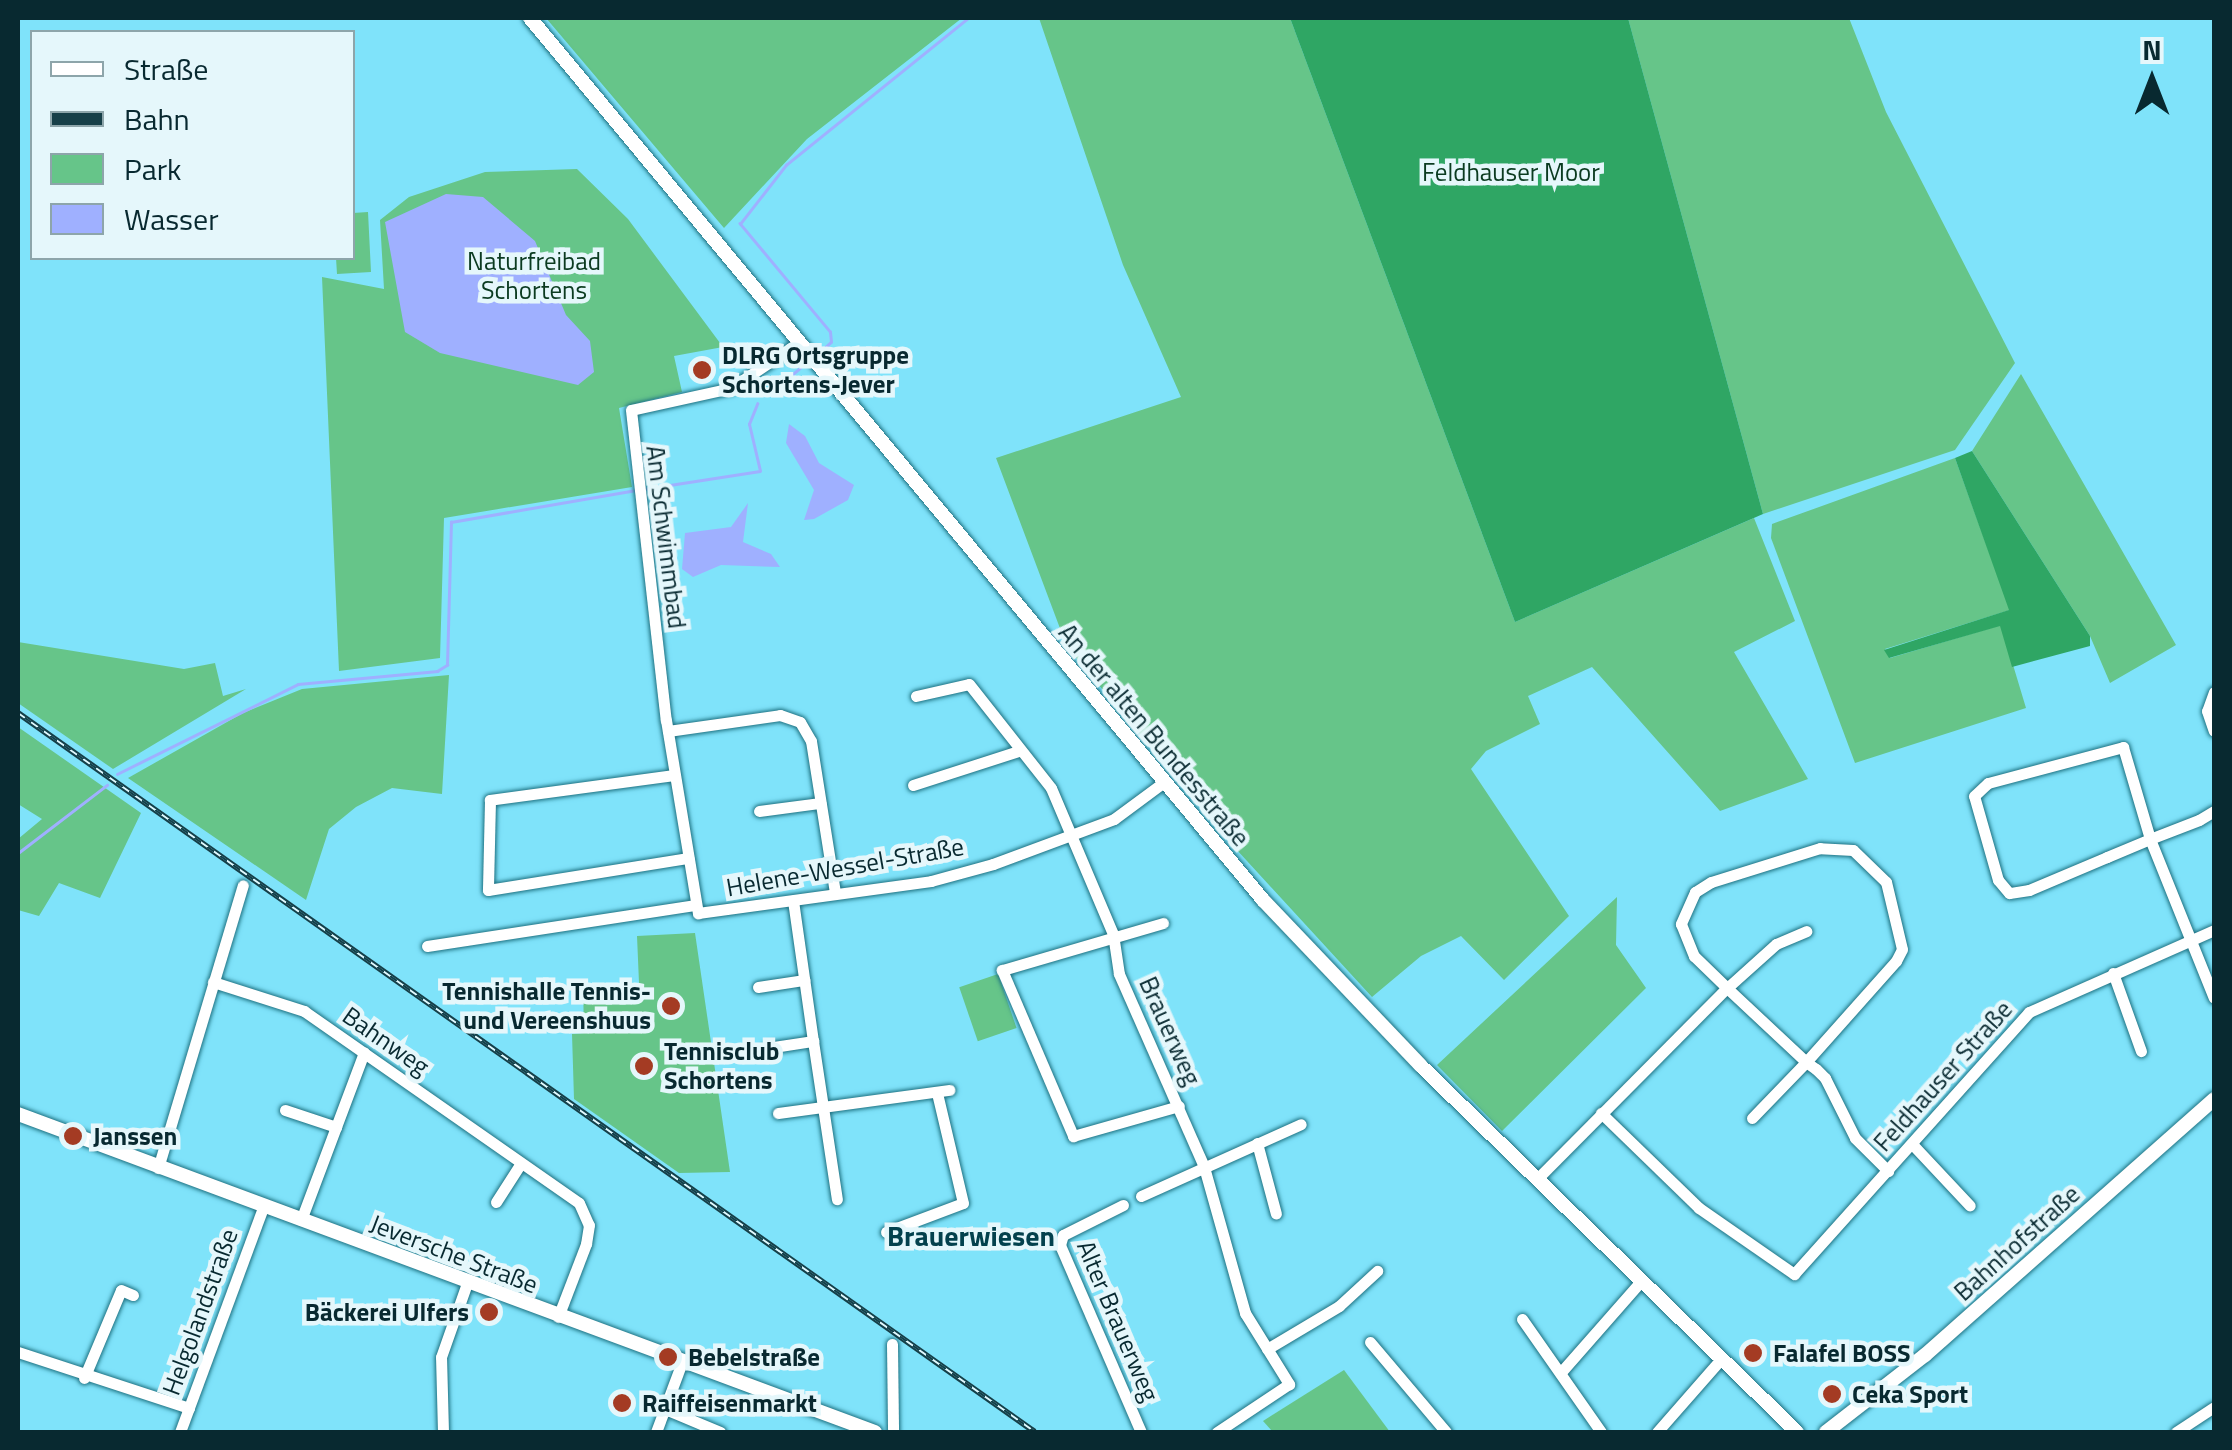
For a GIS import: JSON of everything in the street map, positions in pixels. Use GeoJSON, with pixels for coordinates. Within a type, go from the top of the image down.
{"type":"FeatureCollection","features":[{"type":"Feature","properties":{"kind":"street","name":"An der alten Bundesstraße"},"geometry":{"type":"LineString","coordinates":[[530,18],[1263,900],[1538,1179],[1797,1432]]}},
{"type":"Feature","properties":{"kind":"street","name":"Am Schwimmbad"},"geometry":{"type":"LineString","coordinates":[[668,732],[636,490],[631,410],[731,388],[798,343]]}},
{"type":"Feature","properties":{"kind":"street","name":"Brauerweg"},"geometry":{"type":"LineString","coordinates":[[916,696],[965,682],[1051,788],[1114,934],[1120,974],[1156,1067],[1179,1106],[1204,1166],[1245,1313],[1289,1384],[1217,1432]]}},
{"type":"Feature","properties":{"kind":"street"},"geometry":{"type":"LineString","coordinates":[[2214,692],[2207,711],[2214,731]]}},
{"type":"Feature","properties":{"kind":"street"},"geometry":{"type":"LineString","coordinates":[[668,732],[792,717],[811,741],[835,892]]}},
{"type":"Feature","properties":{"kind":"street","name":"Helene-Wessel-Straße"},"geometry":{"type":"LineString","coordinates":[[668,732],[698,913],[932,881],[1074,837],[1114,819],[1164,782]]}},
{"type":"Feature","properties":{"kind":"street"},"geometry":{"type":"LineString","coordinates":[[2214,811],[2150,839],[2009,893],[1998,880],[1974,796],[1988,782],[2123,747],[2150,839],[2214,998]]}},
{"type":"Feature","properties":{"kind":"street"},"geometry":{"type":"LineString","coordinates":[[913,785],[1018,751]]}},
{"type":"Feature","properties":{"kind":"street"},"geometry":{"type":"LineString","coordinates":[[674,775],[490,800],[488,890],[688,858]]}},
{"type":"Feature","properties":{"kind":"street"},"geometry":{"type":"LineString","coordinates":[[759,811],[820,803]]}},
{"type":"Feature","properties":{"kind":"street"},"geometry":{"type":"LineString","coordinates":[[1752,1118],[1806,1062],[1902,949],[1894,902],[1870,860],[1838,846],[1820,848],[1695,892],[1684,909],[1684,941],[1727,988],[1806,1062],[1833,1090],[1866,1153],[1888,1172]]}},
{"type":"Feature","properties":{"kind":"street"},"geometry":{"type":"LineString","coordinates":[[158,1168],[243,885]]}},
{"type":"Feature","properties":{"kind":"street"},"geometry":{"type":"LineString","coordinates":[[793,900],[837,1199]]}},
{"type":"Feature","properties":{"kind":"street"},"geometry":{"type":"LineString","coordinates":[[428,946],[696,905]]}},
{"type":"Feature","properties":{"kind":"street"},"geometry":{"type":"LineString","coordinates":[[1163,922],[1002,970],[1073,1136],[1179,1106]]}},
{"type":"Feature","properties":{"kind":"street","name":"Feldhauser Straße"},"geometry":{"type":"LineString","coordinates":[[1601,1113],[1700,1208],[1794,1274],[2030,1012],[2214,930]]}},
{"type":"Feature","properties":{"kind":"street"},"geometry":{"type":"LineString","coordinates":[[1538,1179],[1727,988],[1776,944],[1806,931]]}},
{"type":"Feature","properties":{"kind":"street"},"geometry":{"type":"LineString","coordinates":[[2113,973],[2140,1051]]}},
{"type":"Feature","properties":{"kind":"street"},"geometry":{"type":"LineString","coordinates":[[758,986],[804,980]]}},
{"type":"Feature","properties":{"kind":"street","name":"Bahnweg"},"geometry":{"type":"LineString","coordinates":[[213,982],[304,1011],[579,1202],[588,1224],[558,1317]]}},
{"type":"Feature","properties":{"kind":"street"},"geometry":{"type":"LineString","coordinates":[[767,1048],[813,1041]]}},
{"type":"Feature","properties":{"kind":"street"},"geometry":{"type":"LineString","coordinates":[[300,1220],[364,1052]]}},
{"type":"Feature","properties":{"kind":"street"},"geometry":{"type":"LineString","coordinates":[[778,1112],[943,1092],[963,1203],[886,1232]]}},
{"type":"Feature","properties":{"kind":"street","name":"Bahnhofstraße"},"geometry":{"type":"LineString","coordinates":[[1826,1432],[1845,1426],[2214,1099]]}},
{"type":"Feature","properties":{"kind":"street"},"geometry":{"type":"LineString","coordinates":[[286,1110],[336,1127]]}},
{"type":"Feature","properties":{"kind":"street","name":"Jeversche Straße"},"geometry":{"type":"LineString","coordinates":[[18,1114],[876,1432]]}},
{"type":"Feature","properties":{"kind":"street"},"geometry":{"type":"LineString","coordinates":[[1140,1196],[1300,1124]]}},
{"type":"Feature","properties":{"kind":"street"},"geometry":{"type":"LineString","coordinates":[[1257,1143],[1276,1214]]}},
{"type":"Feature","properties":{"kind":"street"},"geometry":{"type":"LineString","coordinates":[[1913,1144],[1970,1206]]}},
{"type":"Feature","properties":{"kind":"street"},"geometry":{"type":"LineString","coordinates":[[496,1202],[521,1163]]}},
{"type":"Feature","properties":{"kind":"street","name":"Alter Brauerweg"},"geometry":{"type":"LineString","coordinates":[[1124,1204],[1063,1235],[1060,1245],[1141,1432]]}},
{"type":"Feature","properties":{"kind":"street","name":"Helgolandstraße"},"geometry":{"type":"LineString","coordinates":[[180,1432],[263,1208]]}},
{"type":"Feature","properties":{"kind":"street"},"geometry":{"type":"LineString","coordinates":[[1267,1349],[1339,1306],[1377,1271]]}},
{"type":"Feature","properties":{"kind":"street"},"geometry":{"type":"LineString","coordinates":[[1562,1372],[1642,1280]]}},
{"type":"Feature","properties":{"kind":"street"},"geometry":{"type":"LineString","coordinates":[[443,1432],[438,1376],[467,1283]]}},
{"type":"Feature","properties":{"kind":"street"},"geometry":{"type":"LineString","coordinates":[[84,1378],[121,1290],[133,1295]]}},
{"type":"Feature","properties":{"kind":"street"},"geometry":{"type":"LineString","coordinates":[[1522,1319],[1601,1432]]}},
{"type":"Feature","properties":{"kind":"street"},"geometry":{"type":"LineString","coordinates":[[1370,1342],[1446,1432]]}},
{"type":"Feature","properties":{"kind":"street"},"geometry":{"type":"LineString","coordinates":[[892,1344],[893,1432]]}},
{"type":"Feature","properties":{"kind":"street"},"geometry":{"type":"LineString","coordinates":[[18,1352],[84,1378],[189,1408]]}},
{"type":"Feature","properties":{"kind":"street"},"geometry":{"type":"LineString","coordinates":[[1656,1432],[1721,1359]]}},
{"type":"Feature","properties":{"kind":"street"},"geometry":{"type":"LineString","coordinates":[[656,1432],[682,1362]]}},
{"type":"Feature","properties":{"kind":"street"},"geometry":{"type":"LineString","coordinates":[[665,1408],[720,1432]]}},
{"type":"Feature","properties":{"kind":"street"},"geometry":{"type":"LineString","coordinates":[[2176,1432],[2214,1408]]}},
{"type":"Feature","properties":{"kind":"green space"},"geometry":{"type":"Polygon","coordinates":[[[546,18],[962,18],[807,139],[724,228],[546,18]]]}},
{"type":"Feature","properties":{"kind":"green space"},"geometry":{"type":"Polygon","coordinates":[[[1039,18],[1290,18],[1515,622],[1754,518],[1795,621],[1734,652],[1808,779],[1720,811],[1592,667],[1528,696],[1540,724],[1486,751],[1471,769],[1569,916],[1504,980],[1461,936],[1421,956],[1372,997],[1236,849],[1067,647],[996,458],[1181,397],[1123,265],[1039,18]]]}},
{"type":"Feature","properties":{"kind":"green space","name":"Feldhauser Moor"},"geometry":{"type":"Polygon","coordinates":[[[1290,18],[1628,18],[1763,514],[1515,622],[1290,18]]]}},
{"type":"Feature","properties":{"kind":"green space"},"geometry":{"type":"Polygon","coordinates":[[[1628,18],[1849,18],[1886,112],[2015,363],[1955,450],[1763,514],[1628,18]]]}},
{"type":"Feature","properties":{"kind":"green space","name":"Naturfreibad Schortens"},"geometry":{"type":"Polygon","coordinates":[[[577,169],[628,219],[723,347],[674,356],[682,392],[619,408],[632,487],[444,518],[440,658],[339,671],[322,277],[384,289],[380,220],[409,197],[485,172],[577,169]]]}},
{"type":"Feature","properties":{"kind":"green space"},"geometry":{"type":"Polygon","coordinates":[[[368,212],[371,272],[337,274],[336,260],[355,260],[355,213],[368,212]]]}},
{"type":"Feature","properties":{"kind":"green space"},"geometry":{"type":"Polygon","coordinates":[[[2021,374],[2176,645],[2110,683],[2090,636],[1972,451],[2021,374]]]}},
{"type":"Feature","properties":{"kind":"green space"},"geometry":{"type":"Polygon","coordinates":[[[1972,451],[2090,636],[2090,646],[2012,667],[2000,626],[1889,658],[1884,650],[2009,610],[1955,458],[1972,451]]]}},
{"type":"Feature","properties":{"kind":"green space"},"geometry":{"type":"Polygon","coordinates":[[[1955,458],[2010,610],[1885,649],[1890,658],[2001,625],[2026,708],[1855,763],[1771,538],[1772,524],[1955,458]]]}},
{"type":"Feature","properties":{"kind":"green space"},"geometry":{"type":"Polygon","coordinates":[[[18,642],[184,669],[215,663],[223,696],[246,689],[113,769],[18,703],[18,642]]]}},
{"type":"Feature","properties":{"kind":"green space"},"geometry":{"type":"Polygon","coordinates":[[[449,675],[442,794],[392,788],[356,807],[329,829],[306,900],[128,778],[243,713],[302,689],[449,675]]]}},
{"type":"Feature","properties":{"kind":"green space"},"geometry":{"type":"Polygon","coordinates":[[[18,727],[141,813],[100,898],[59,883],[39,916],[18,910],[18,839],[42,819],[18,804],[18,727]]]}},
{"type":"Feature","properties":{"kind":"green space"},"geometry":{"type":"Polygon","coordinates":[[[1617,897],[1616,945],[1646,988],[1502,1131],[1437,1065],[1617,897]]]}},
{"type":"Feature","properties":{"kind":"green space","name":"Tennisclub Schortens"},"geometry":{"type":"Polygon","coordinates":[[[695,933],[730,1172],[679,1173],[574,1099],[572,1034],[584,1033],[583,984],[639,983],[637,936],[695,933]]]}},
{"type":"Feature","properties":{"kind":"green space"},"geometry":{"type":"Polygon","coordinates":[[[998,974],[1017,1028],[978,1041],[959,987],[998,974]]]}},
{"type":"Feature","properties":{"kind":"green space"},"geometry":{"type":"Polygon","coordinates":[[[1344,1370],[1390,1432],[1273,1432],[1263,1421],[1344,1370]]]}},
{"type":"Feature","properties":{"kind":"water"},"geometry":{"type":"Polygon","coordinates":[[[446,194],[483,197],[535,241],[566,315],[590,341],[594,372],[578,385],[440,353],[405,332],[385,222],[446,194]]]}},
{"type":"Feature","properties":{"kind":"water"},"geometry":{"type":"Polygon","coordinates":[[[789,424],[805,436],[819,463],[854,485],[848,500],[814,519],[804,520],[814,490],[786,443],[789,424]]]}},
{"type":"Feature","properties":{"kind":"water"},"geometry":{"type":"Polygon","coordinates":[[[748,503],[743,542],[771,554],[780,567],[721,565],[693,577],[682,569],[685,533],[731,527],[748,503]]]}},
{"type":"Feature","properties":{"kind":"waterway"},"geometry":{"type":"LineString","coordinates":[[821,351],[831,342],[830,332],[740,224],[786,165],[968,18]]}},
{"type":"Feature","properties":{"kind":"waterway"},"geometry":{"type":"LineString","coordinates":[[769,394],[800,368]]}},
{"type":"Feature","properties":{"kind":"waterway"},"geometry":{"type":"LineString","coordinates":[[644,489],[760,471],[749,424],[757,404]]}},
{"type":"Feature","properties":{"kind":"waterway"},"geometry":{"type":"LineString","coordinates":[[117,774],[298,684],[437,671],[447,665],[451,522],[637,490]]}},
{"type":"Feature","properties":{"kind":"waterway"},"geometry":{"type":"LineString","coordinates":[[18,853],[107,785]]}},
{"type":"Feature","properties":{"kind":"railway"},"geometry":{"type":"LineString","coordinates":[[18,713],[1035,1432]]}},
{"type":"Feature","properties":{"kind":"place","name":"DLRG Ortsgruppe Schortens-Jever"},"geometry":{"type":"Point","coordinates":[702,370]}},
{"type":"Feature","properties":{"kind":"place","name":"Tennishalle Tennis- und Vereenshuus"},"geometry":{"type":"Point","coordinates":[671,1006]}},
{"type":"Feature","properties":{"kind":"place","name":"Tennisclub Schortens"},"geometry":{"type":"Point","coordinates":[644,1066]}},
{"type":"Feature","properties":{"kind":"place","name":"Janssen"},"geometry":{"type":"Point","coordinates":[73,1136]}},
{"type":"Feature","properties":{"kind":"place","name":"Bäckerei Ulfers"},"geometry":{"type":"Point","coordinates":[489,1312]}},
{"type":"Feature","properties":{"kind":"place","name":"Falafel BOSS"},"geometry":{"type":"Point","coordinates":[1753,1353]}},
{"type":"Feature","properties":{"kind":"place","name":"Bebelstraße"},"geometry":{"type":"Point","coordinates":[668,1357]}},
{"type":"Feature","properties":{"kind":"place","name":"Ceka Sport"},"geometry":{"type":"Point","coordinates":[1832,1394]}},
{"type":"Feature","properties":{"kind":"place","name":"Raiffeisenmarkt"},"geometry":{"type":"Point","coordinates":[622,1403]}},
{"type":"Feature","properties":{"kind":"district","name":"Brauerwiesen"},"geometry":{"type":"Point","coordinates":[971,1236]}}]}
